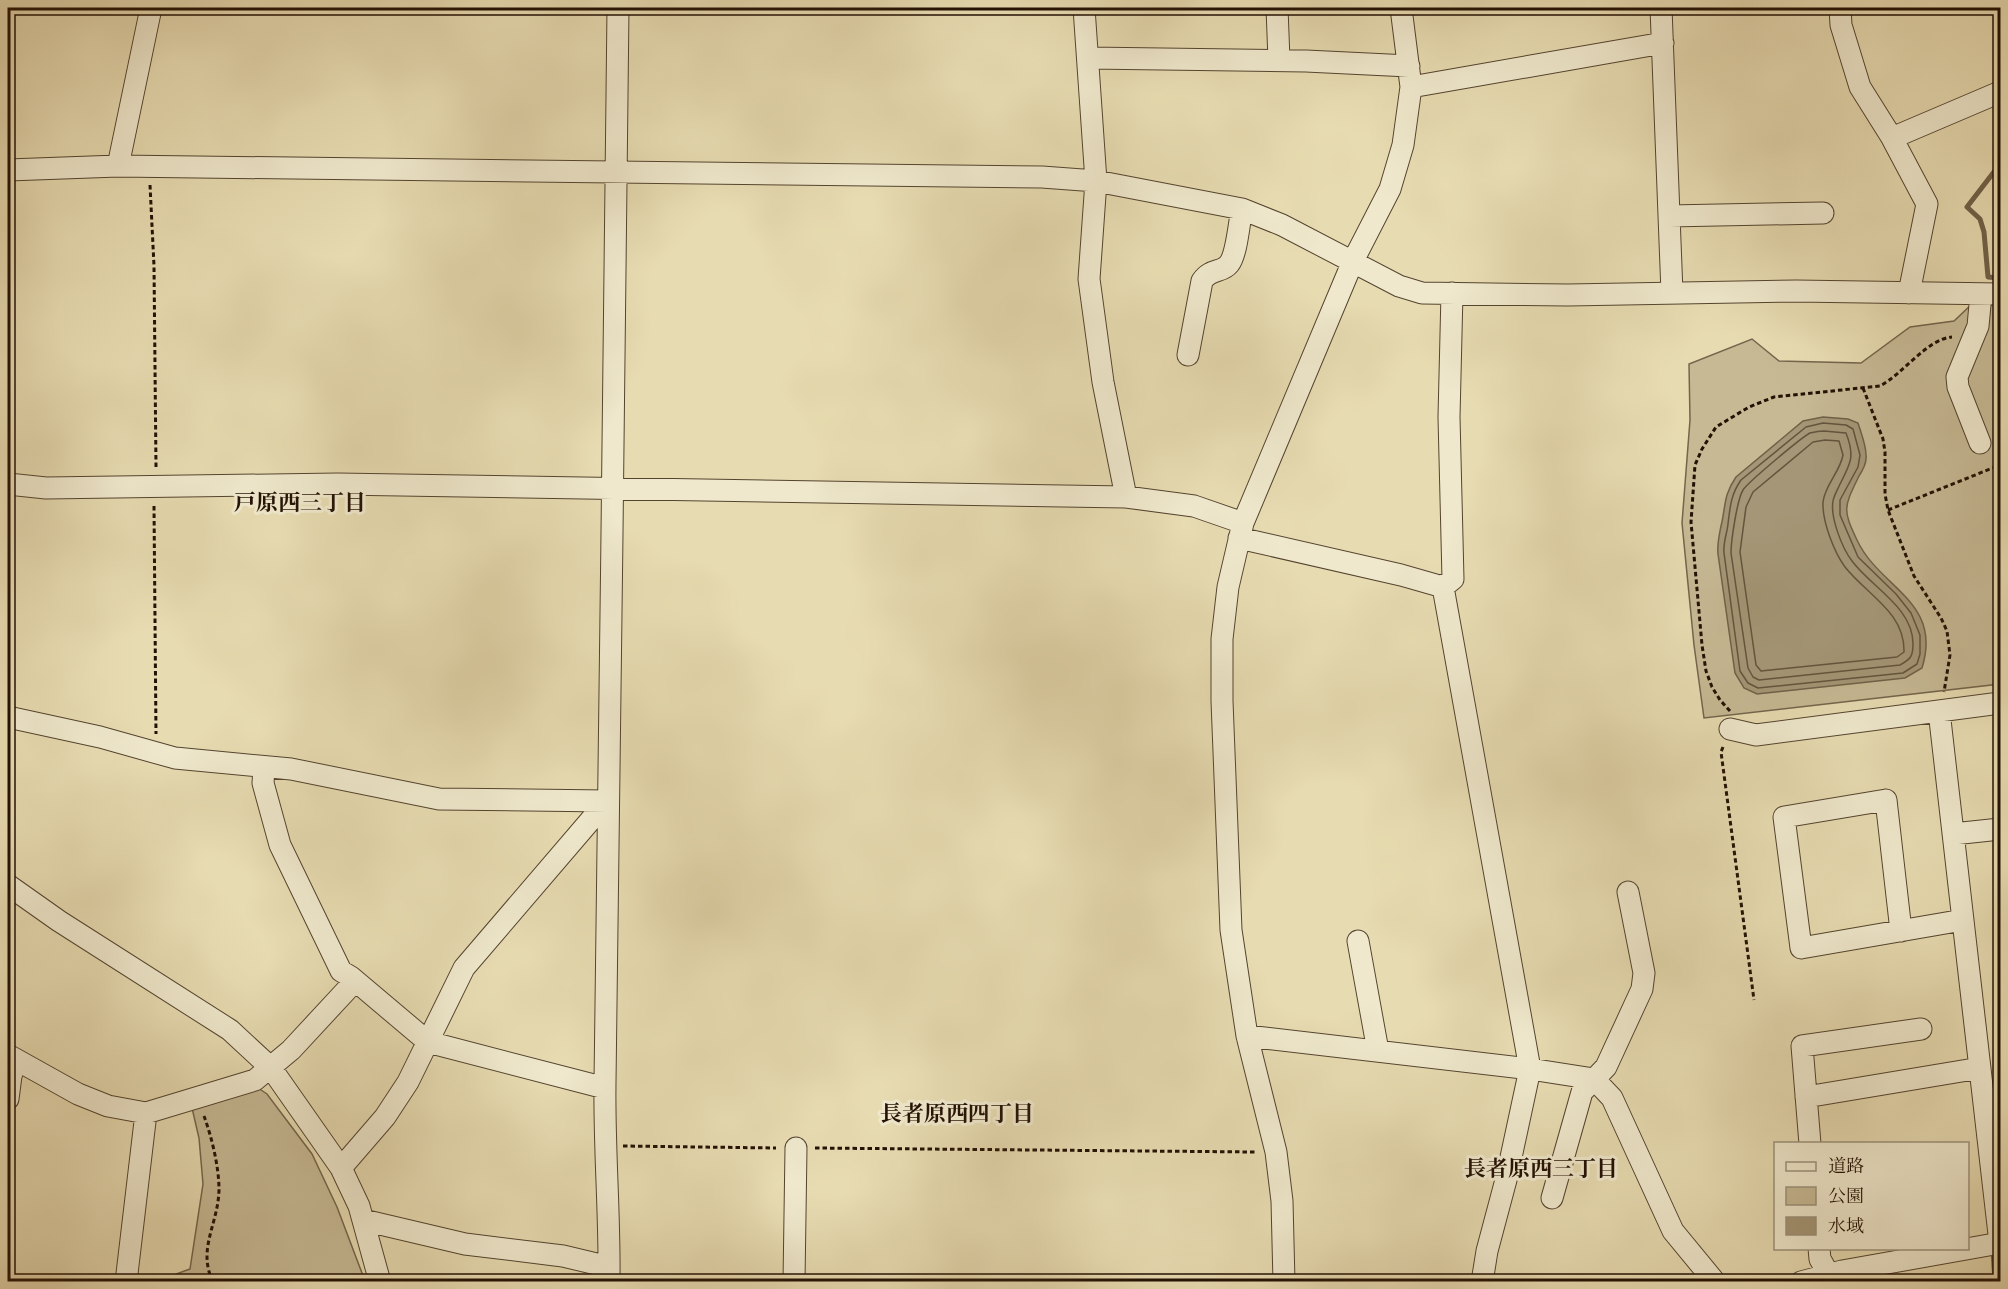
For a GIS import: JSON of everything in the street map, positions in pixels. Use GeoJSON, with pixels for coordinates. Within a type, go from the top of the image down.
{"type":"FeatureCollection","features":[{"type":"Feature","properties":{"kind":"street"},"geometry":{"type":"LineString","coordinates":[[118,166],[151,8]]}},
{"type":"Feature","properties":{"kind":"street"},"geometry":{"type":"LineString","coordinates":[[363,1220],[465,1244],[562,1256],[609,1274],[605,1088],[607,801],[618,171],[618,8]]}},
{"type":"Feature","properties":{"kind":"street"},"geometry":{"type":"LineString","coordinates":[[1084,8],[1096,181],[1089,279],[1103,382],[1126,496]]}},
{"type":"Feature","properties":{"kind":"street"},"geometry":{"type":"LineString","coordinates":[[1277,8],[1279,60]]}},
{"type":"Feature","properties":{"kind":"street"},"geometry":{"type":"LineString","coordinates":[[1284,1281],[1282,1201],[1276,1152],[1247,1036],[1231,930],[1222,701],[1222,639],[1228,587],[1241,530],[1353,261],[1390,189],[1403,145],[1410,77],[1401,8]]}},
{"type":"Feature","properties":{"kind":"street"},"geometry":{"type":"LineString","coordinates":[[1840,8],[1841,25],[1860,87],[1892,138],[1927,204],[1909,293]]}},
{"type":"Feature","properties":{"kind":"street"},"geometry":{"type":"LineString","coordinates":[[1664,9],[1662,44],[1671,293]]}},
{"type":"Feature","properties":{"kind":"street"},"geometry":{"type":"LineString","coordinates":[[1089,58],[1279,60],[1410,77],[1662,44]]}},
{"type":"Feature","properties":{"kind":"street"},"geometry":{"type":"LineString","coordinates":[[1892,138],[2001,92]]}},
{"type":"Feature","properties":{"kind":"street"},"geometry":{"type":"LineString","coordinates":[[8,170],[150,166],[1042,177],[1096,181],[1242,209],[1282,225],[1399,286],[1422,293],[1568,295],[1796,291],[1991,294],[1957,377],[1958,387],[1980,443]]}},
{"type":"Feature","properties":{"kind":"street"},"geometry":{"type":"LineString","coordinates":[[1188,356],[1202,281],[1207,274],[1229,265],[1242,209]]}},
{"type":"Feature","properties":{"kind":"street"},"geometry":{"type":"LineString","coordinates":[[1669,216],[1823,213]]}},
{"type":"Feature","properties":{"kind":"street"},"geometry":{"type":"LineString","coordinates":[[1443,587],[1453,579],[1449,417],[1452,294]]}},
{"type":"Feature","properties":{"kind":"street"},"geometry":{"type":"LineString","coordinates":[[8,484],[46,488],[338,484],[1126,496],[1194,506],[1241,530],[1443,587]]}},
{"type":"Feature","properties":{"kind":"street"},"geometry":{"type":"LineString","coordinates":[[1443,587],[1530,1069],[1482,1281]]}},
{"type":"Feature","properties":{"kind":"street"},"geometry":{"type":"LineString","coordinates":[[1939,703],[1980,1068],[1992,1099],[2000,1243],[1969,1247]]}},
{"type":"Feature","properties":{"kind":"street"},"geometry":{"type":"LineString","coordinates":[[1734,722],[1756,735],[1939,703],[2001,704]]}},
{"type":"Feature","properties":{"kind":"street"},"geometry":{"type":"LineString","coordinates":[[8,717],[100,737],[175,758],[291,769],[439,799],[607,801]]}},
{"type":"Feature","properties":{"kind":"street"},"geometry":{"type":"LineString","coordinates":[[264,768],[263,783],[280,845],[341,971],[428,1042],[605,1088]]}},
{"type":"Feature","properties":{"kind":"street"},"geometry":{"type":"LineString","coordinates":[[1901,931],[1886,800],[1784,817],[1801,948],[1901,931],[1963,920]]}},
{"type":"Feature","properties":{"kind":"street"},"geometry":{"type":"LineString","coordinates":[[341,1168],[386,1118],[408,1082],[464,968],[607,801]]}},
{"type":"Feature","properties":{"kind":"street"},"geometry":{"type":"LineString","coordinates":[[1953,834],[2001,829]]}},
{"type":"Feature","properties":{"kind":"street"},"geometry":{"type":"LineString","coordinates":[[8,885],[230,1030],[271,1068],[341,1168],[359,1206],[380,1281]]}},
{"type":"Feature","properties":{"kind":"street"},"geometry":{"type":"LineString","coordinates":[[1552,1198],[1582,1092],[1606,1067],[1642,989],[1644,973],[1628,892]]}},
{"type":"Feature","properties":{"kind":"street"},"geometry":{"type":"LineString","coordinates":[[1358,941],[1378,1051]]}},
{"type":"Feature","properties":{"kind":"street"},"geometry":{"type":"LineString","coordinates":[[8,1099],[12,1058],[78,1094],[108,1106],[146,1113],[255,1080],[291,1050],[356,981]]}},
{"type":"Feature","properties":{"kind":"street"},"geometry":{"type":"LineString","coordinates":[[1810,1142],[1802,1046],[1921,1029]]}},
{"type":"Feature","properties":{"kind":"street"},"geometry":{"type":"LineString","coordinates":[[1247,1036],[1530,1069],[1594,1079],[1611,1098],[1673,1231],[1715,1281]]}},
{"type":"Feature","properties":{"kind":"street"},"geometry":{"type":"LineString","coordinates":[[1806,1097],[1980,1068]]}},
{"type":"Feature","properties":{"kind":"street"},"geometry":{"type":"LineString","coordinates":[[126,1281],[146,1113]]}},
{"type":"Feature","properties":{"kind":"street"},"geometry":{"type":"LineString","coordinates":[[794,1281],[796,1148]]}},
{"type":"Feature","properties":{"kind":"street"},"geometry":{"type":"LineString","coordinates":[[1819,1250],[1820,1259],[1830,1278]]}},
{"type":"Feature","properties":{"kind":"street"},"geometry":{"type":"LineString","coordinates":[[1801,1281],[1830,1278],[1913,1253],[1939,1250]]}},
{"type":"Feature","properties":{"kind":"path"},"geometry":{"type":"LineString","coordinates":[[150,166],[154,289],[157,753]]}},
{"type":"Feature","properties":{"kind":"path"},"geometry":{"type":"LineString","coordinates":[[1754,1000],[1720,752],[1734,722],[1706,671],[1691,522],[1695,465],[1716,427],[1749,407],[1773,398],[1880,386],[1944,338],[1974,337]]}},
{"type":"Feature","properties":{"kind":"path"},"geometry":{"type":"LineString","coordinates":[[1863,388],[1883,439],[1885,494],[1888,510],[1914,576],[1947,631],[1950,655],[1944,694],[1939,703]]}},
{"type":"Feature","properties":{"kind":"path"},"geometry":{"type":"LineString","coordinates":[[1888,510],[2001,465]]}},
{"type":"Feature","properties":{"kind":"path"},"geometry":{"type":"LineString","coordinates":[[197,1098],[206,1124],[217,1172],[217,1208],[206,1250],[206,1266],[213,1281]]}},
{"type":"Feature","properties":{"kind":"path"},"geometry":{"type":"LineString","coordinates":[[606,1146],[1276,1152]]}},
{"type":"Feature","properties":{"kind":"green space"},"geometry":{"type":"Polygon","coordinates":[[[1972,304],[2000,305],[2000,684],[1704,718],[1682,523],[1690,420],[1689,364],[1752,339],[1779,361],[1861,363],[1910,327],[1954,321],[1972,304]]]}},
{"type":"Feature","properties":{"kind":"green space"},"geometry":{"type":"Polygon","coordinates":[[[258,1088],[267,1094],[312,1154],[337,1207],[365,1281],[171,1282],[176,1274],[190,1269],[203,1184],[199,1138],[192,1108],[258,1088]]]}},
{"type":"Feature","properties":{"kind":"water"},"geometry":{"type":"Polygon","coordinates":[[[1823,417],[1848,419],[1858,423],[1866,458],[1848,502],[1847,514],[1857,540],[1867,557],[1906,597],[1924,626],[1926,645],[1922,668],[1905,678],[1757,694],[1744,688],[1735,673],[1718,550],[1726,501],[1736,477],[1803,421],[1823,417]]]}},
{"type":"Feature","properties":{"kind":"waterway"},"geometry":{"type":"LineString","coordinates":[[2000,164],[1967,207],[1980,219],[1984,232],[1988,277],[2000,278]]}},
{"type":"Feature","properties":{"kind":"waterway"},"geometry":{"type":"LineString","coordinates":[[1993,1249],[1995,1282]]}},
{"type":"Feature","properties":{"kind":"district","name":"戸原西三丁目"},"geometry":{"type":"Point","coordinates":[300,502]}},
{"type":"Feature","properties":{"kind":"district","name":"長者原西四丁目"},"geometry":{"type":"Point","coordinates":[957,1113]}},
{"type":"Feature","properties":{"kind":"district","name":"長者原西三丁目"},"geometry":{"type":"Point","coordinates":[1541,1168]}}]}
